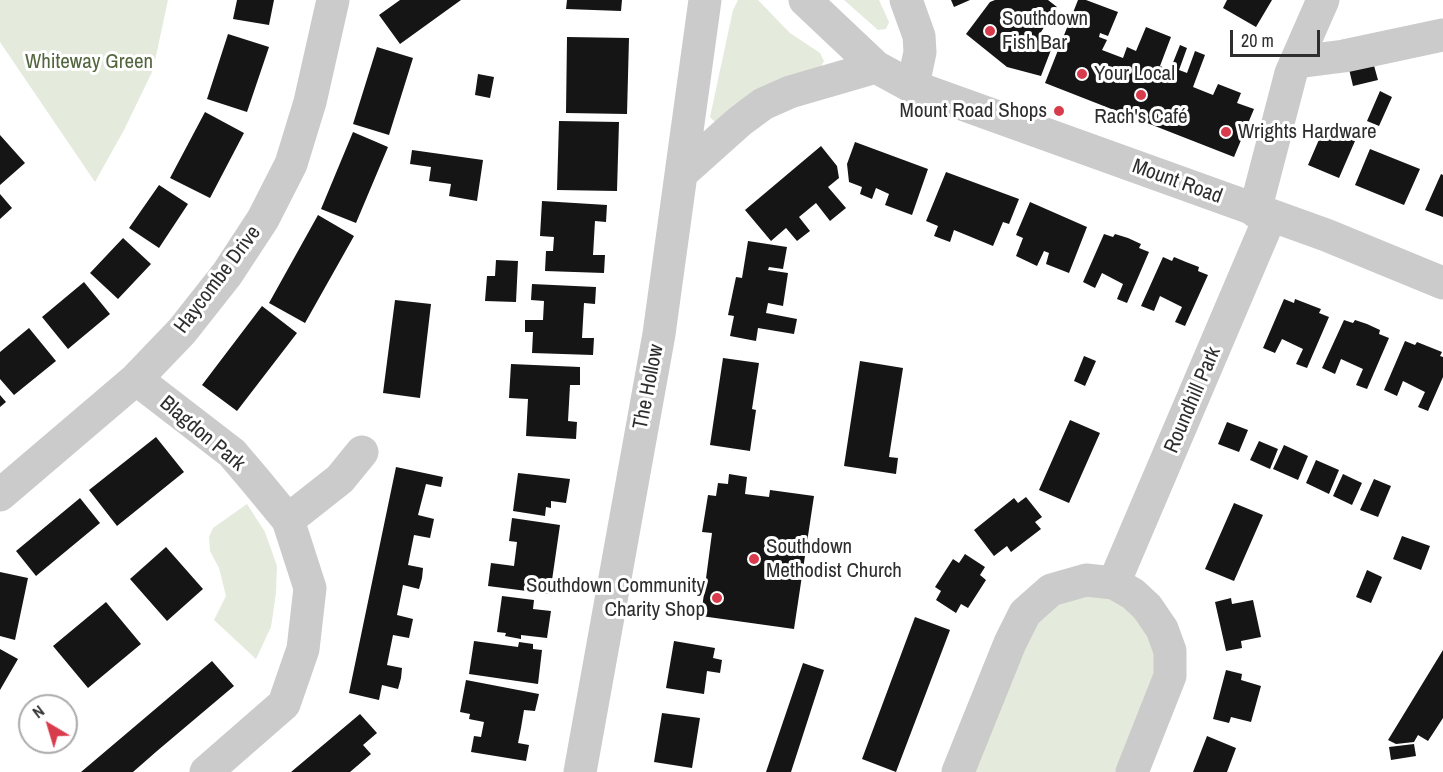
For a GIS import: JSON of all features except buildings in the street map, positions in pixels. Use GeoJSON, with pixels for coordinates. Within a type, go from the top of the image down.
{"type":"FeatureCollection","features":[{"type":"Feature","properties":{"kind":"street","name":"Haycombe Drive"},"geometry":{"type":"LineString","coordinates":[[0,495],[136,379],[182,331],[227,274],[263,219],[291,164],[310,102],[333,0]]}},
{"type":"Feature","properties":{"kind":"street","name":"The Hollow"},"geometry":{"type":"LineString","coordinates":[[580,772],[659,334],[705,0]]}},
{"type":"Feature","properties":{"kind":"street","name":"Mount Road"},"geometry":{"type":"LineString","coordinates":[[806,0],[876,67],[909,85],[1388,259],[1443,283]]}},
{"type":"Feature","properties":{"kind":"street"},"geometry":{"type":"LineString","coordinates":[[906,0],[919,36],[918,62],[909,85]]}},
{"type":"Feature","properties":{"kind":"street","name":"Roundhill Park"},"geometry":{"type":"LineString","coordinates":[[1114,583],[1263,213],[1291,73],[1323,0]]}},
{"type":"Feature","properties":{"kind":"street"},"geometry":{"type":"LineString","coordinates":[[1297,62],[1344,56],[1443,35]]}},
{"type":"Feature","properties":{"kind":"street"},"geometry":{"type":"LineString","coordinates":[[683,172],[740,121],[763,104],[790,92],[876,67]]}},
{"type":"Feature","properties":{"kind":"street","name":"Blagdon Park"},"geometry":{"type":"LineString","coordinates":[[136,379],[232,453],[288,520],[310,588],[303,649],[284,704],[206,772]]}},
{"type":"Feature","properties":{"kind":"street"},"geometry":{"type":"LineString","coordinates":[[288,520],[340,479],[362,452]]}},
{"type":"Feature","properties":{"kind":"street"},"geometry":{"type":"LineString","coordinates":[[958,772],[1010,643],[1025,613],[1051,590],[1086,580],[1114,583],[1133,594],[1147,607],[1162,629],[1170,651],[1170,676],[1132,772]]}},
{"type":"Feature","properties":{"kind":"green space","name":"Whiteway Green"},"geometry":{"type":"Polygon","coordinates":[[[0,0],[168,0],[153,70],[124,130],[95,182],[0,42],[0,0]]]}},
{"type":"Feature","properties":{"kind":"green space"},"geometry":{"type":"Polygon","coordinates":[[[738,0],[758,0],[790,33],[820,53],[824,61],[820,69],[754,92],[732,106],[715,122],[710,117],[733,10],[738,0]]]}},
{"type":"Feature","properties":{"kind":"green space"},"geometry":{"type":"Polygon","coordinates":[[[844,0],[879,0],[889,22],[886,29],[878,30],[844,0]]]}},
{"type":"Feature","properties":{"kind":"green space"},"geometry":{"type":"Polygon","coordinates":[[[247,504],[265,532],[277,566],[271,627],[256,659],[214,620],[226,596],[219,568],[210,551],[209,537],[213,528],[247,504]]]}},
{"type":"Feature","properties":{"kind":"green space"},"geometry":{"type":"Polygon","coordinates":[[[1086,594],[1108,597],[1128,607],[1147,628],[1156,652],[1154,685],[1120,772],[970,772],[1026,628],[1067,597],[1086,594]]]}},
{"type":"Feature","properties":{"kind":"place","name":"Southdown Fish Bar"},"geometry":{"type":"Point","coordinates":[990,31]}},
{"type":"Feature","properties":{"kind":"place","name":"Your Local"},"geometry":{"type":"Point","coordinates":[1082,74]}},
{"type":"Feature","properties":{"kind":"place","name":"Rach's Café"},"geometry":{"type":"Point","coordinates":[1141,95]}},
{"type":"Feature","properties":{"kind":"place","name":"Mount Road Shops"},"geometry":{"type":"Point","coordinates":[1059,111]}},
{"type":"Feature","properties":{"kind":"place","name":"Wrights Hardware"},"geometry":{"type":"Point","coordinates":[1226,132]}},
{"type":"Feature","properties":{"kind":"place","name":"Southdown Methodist Church"},"geometry":{"type":"Point","coordinates":[754,559]}},
{"type":"Feature","properties":{"kind":"place","name":"Southdown Community Charity Shop"},"geometry":{"type":"Point","coordinates":[717,598]}}]}
